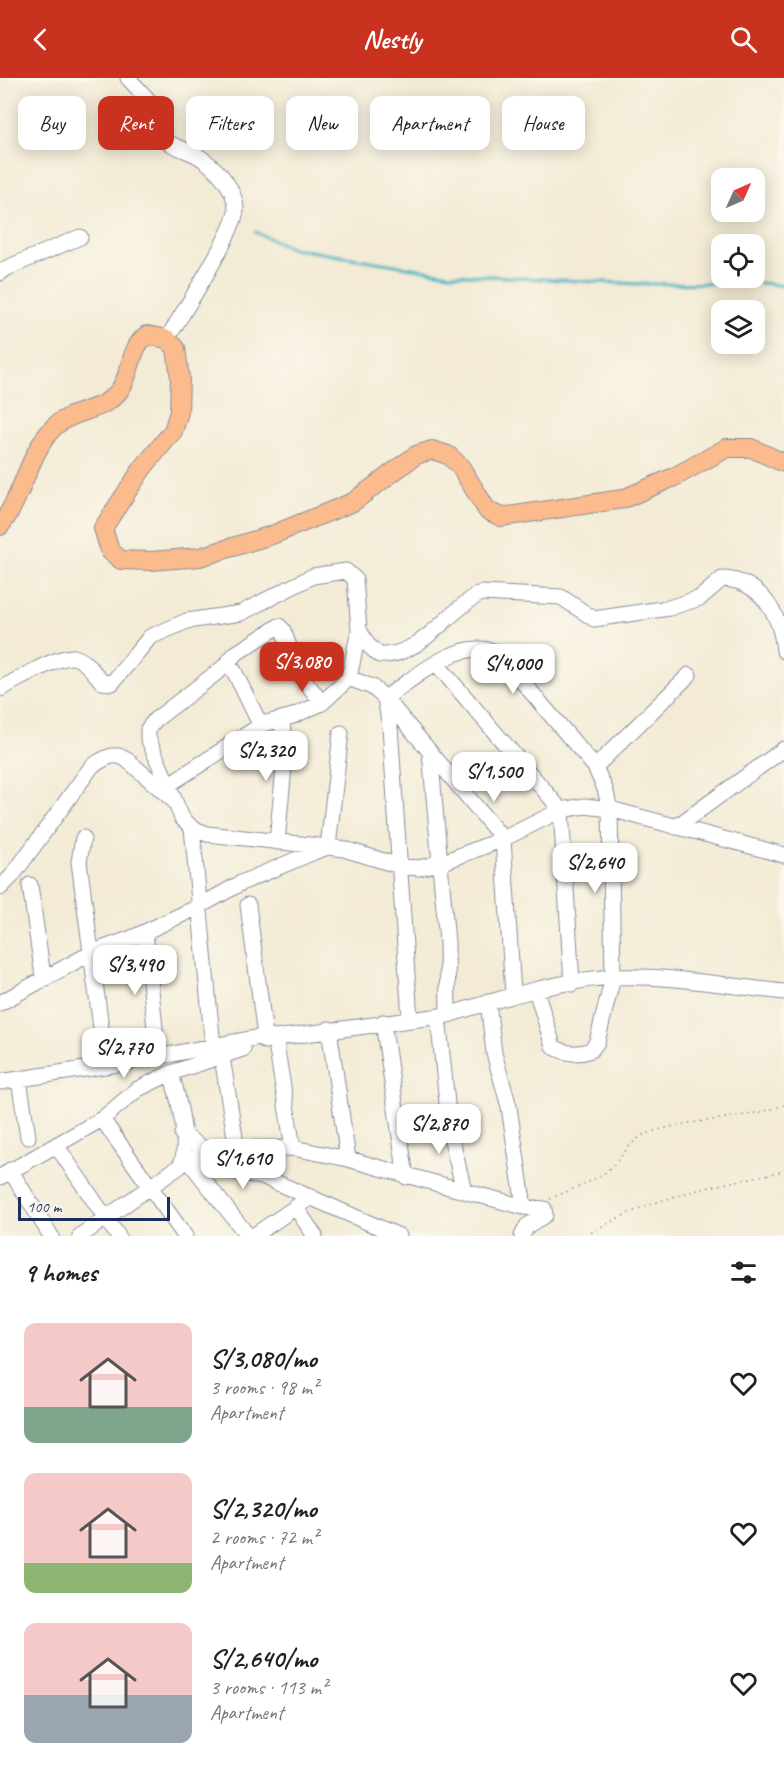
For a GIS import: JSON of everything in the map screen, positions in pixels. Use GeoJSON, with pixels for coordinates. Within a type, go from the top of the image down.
{"type":"FeatureCollection","features":[{"type":"Feature","properties":{"kind":"main road"},"geometry":{"type":"LineString","coordinates":[[0,526],[11,513],[46,437],[56,425],[111,400],[122,387],[138,341],[147,335],[167,339],[176,348],[180,378],[179,412],[173,431],[135,478],[103,528],[110,551],[121,560],[151,561],[200,557],[272,535],[352,502],[416,455],[432,450],[448,454],[460,466],[487,510],[501,518],[623,499],[674,477],[727,448],[752,448],[784,462]]}},
{"type":"Feature","properties":{"kind":"street"},"geometry":{"type":"LineString","coordinates":[[128,78],[152,104],[163,140],[204,159],[223,178],[235,199],[236,212],[212,263],[167,339]]}},
{"type":"Feature","properties":{"kind":"street"},"geometry":{"type":"LineString","coordinates":[[0,273],[80,237]]}},
{"type":"Feature","properties":{"kind":"street"},"geometry":{"type":"LineString","coordinates":[[0,689],[62,659],[75,657],[84,662],[102,682],[112,683],[150,637],[187,621],[241,614],[313,576],[346,571],[355,579],[359,630],[349,678],[322,703],[281,720],[263,724],[168,785]]}},
{"type":"Feature","properties":{"kind":"street"},"geometry":{"type":"LineString","coordinates":[[359,630],[368,645],[379,655],[396,655],[481,593],[561,597],[594,619],[669,608],[700,598],[722,579],[733,579],[746,582],[763,597],[779,629],[784,651]]}},
{"type":"Feature","properties":{"kind":"street"},"geometry":{"type":"LineString","coordinates":[[322,703],[299,673],[283,630],[279,626],[235,654],[224,667],[155,720],[148,729],[147,738],[182,818],[192,828],[207,834],[355,851],[400,866],[419,868],[503,839],[561,810],[585,806],[610,809],[784,855]]}},
{"type":"Feature","properties":{"kind":"street"},"geometry":{"type":"LineString","coordinates":[[385,699],[436,663],[465,650],[479,648],[498,653],[595,766],[605,789],[610,809],[613,977],[597,1042],[591,1050],[583,1053],[560,1051],[553,1046],[536,990]]}},
{"type":"Feature","properties":{"kind":"street"},"geometry":{"type":"LineString","coordinates":[[436,663],[561,810],[572,984]]}},
{"type":"Feature","properties":{"kind":"street"},"geometry":{"type":"LineString","coordinates":[[224,667],[234,671],[257,718],[263,724]]}},
{"type":"Feature","properties":{"kind":"street"},"geometry":{"type":"LineString","coordinates":[[595,766],[689,675]]}},
{"type":"Feature","properties":{"kind":"street"},"geometry":{"type":"LineString","coordinates":[[349,678],[372,687],[385,699],[503,839],[513,994]]}},
{"type":"Feature","properties":{"kind":"street"},"geometry":{"type":"LineString","coordinates":[[385,699],[390,727],[410,1019]]}},
{"type":"Feature","properties":{"kind":"street"},"geometry":{"type":"LineString","coordinates":[[277,842],[286,745],[281,720]]}},
{"type":"Feature","properties":{"kind":"street"},"geometry":{"type":"LineString","coordinates":[[328,848],[341,733]]}},
{"type":"Feature","properties":{"kind":"street"},"geometry":{"type":"LineString","coordinates":[[676,827],[784,749]]}},
{"type":"Feature","properties":{"kind":"street"},"geometry":{"type":"LineString","coordinates":[[430,752],[447,942],[443,1015],[450,1132],[464,1191]]}},
{"type":"Feature","properties":{"kind":"street"},"geometry":{"type":"LineString","coordinates":[[0,888],[12,876],[92,766],[109,755],[119,754],[126,759],[176,803]]}},
{"type":"Feature","properties":{"kind":"street"},"geometry":{"type":"LineString","coordinates":[[192,828],[198,908],[217,1052],[237,1150]]}},
{"type":"Feature","properties":{"kind":"street"},"geometry":{"type":"LineString","coordinates":[[83,838],[80,862],[102,1035]]}},
{"type":"Feature","properties":{"kind":"street"},"geometry":{"type":"LineString","coordinates":[[0,1003],[43,977],[93,952],[198,908],[219,894],[291,860],[328,848]]}},
{"type":"Feature","properties":{"kind":"street"},"geometry":{"type":"LineString","coordinates":[[30,885],[43,977]]}},
{"type":"Feature","properties":{"kind":"street"},"geometry":{"type":"LineString","coordinates":[[248,905],[270,1037],[293,1148]]}},
{"type":"Feature","properties":{"kind":"street"},"geometry":{"type":"LineString","coordinates":[[145,932],[158,1057]]}},
{"type":"Feature","properties":{"kind":"street"},"geometry":{"type":"LineString","coordinates":[[51,1236],[5,1174],[102,1119],[138,1089],[217,1052],[270,1037],[443,1015],[513,994],[613,977],[664,979],[784,992]]}},
{"type":"Feature","properties":{"kind":"street"},"geometry":{"type":"LineString","coordinates":[[488,1002],[495,1053],[509,1107],[524,1207]]}},
{"type":"Feature","properties":{"kind":"street"},"geometry":{"type":"LineString","coordinates":[[383,1022],[406,1177]]}},
{"type":"Feature","properties":{"kind":"street"},"geometry":{"type":"LineString","coordinates":[[329,1029],[348,1159]]}},
{"type":"Feature","properties":{"kind":"street"},"geometry":{"type":"LineString","coordinates":[[0,1082],[158,1057],[217,1052]]}},
{"type":"Feature","properties":{"kind":"street"},"geometry":{"type":"LineString","coordinates":[[171,1073],[179,1099],[185,1156],[251,1236],[311,1197]]}},
{"type":"Feature","properties":{"kind":"street"},"geometry":{"type":"LineString","coordinates":[[18,1080],[28,1137]]}},
{"type":"Feature","properties":{"kind":"street"},"geometry":{"type":"LineString","coordinates":[[102,1119],[184,1236]]}},
{"type":"Feature","properties":{"kind":"street"},"geometry":{"type":"LineString","coordinates":[[182,1134],[204,1149],[293,1148],[348,1159],[406,1177],[524,1207],[546,1210],[542,1218],[524,1229],[522,1236]]}},
{"type":"Feature","properties":{"kind":"street"},"geometry":{"type":"LineString","coordinates":[[56,1144],[118,1236]]}},
{"type":"Feature","properties":{"kind":"street"},"geometry":{"type":"LineString","coordinates":[[80,1236],[180,1166],[185,1156]]}},
{"type":"Feature","properties":{"kind":"street"},"geometry":{"type":"LineString","coordinates":[[185,1156],[223,1169],[266,1178],[399,1236]]}},
{"type":"Feature","properties":{"kind":"street"},"geometry":{"type":"LineString","coordinates":[[296,1208],[315,1236]]}},
{"type":"Feature","properties":{"kind":"path"},"geometry":{"type":"LineString","coordinates":[[546,1210],[548,1200],[606,1172],[617,1162],[624,1151],[645,1134],[668,1127],[759,1114],[784,1105]]}},
{"type":"Feature","properties":{"kind":"path"},"geometry":{"type":"LineString","coordinates":[[586,1236],[611,1220],[639,1211],[667,1197],[784,1172]]}},
{"type":"Feature","properties":{"kind":"waterway"},"geometry":{"type":"LineString","coordinates":[[255,232],[291,248],[450,274],[639,284],[763,283],[784,286]]}}]}
